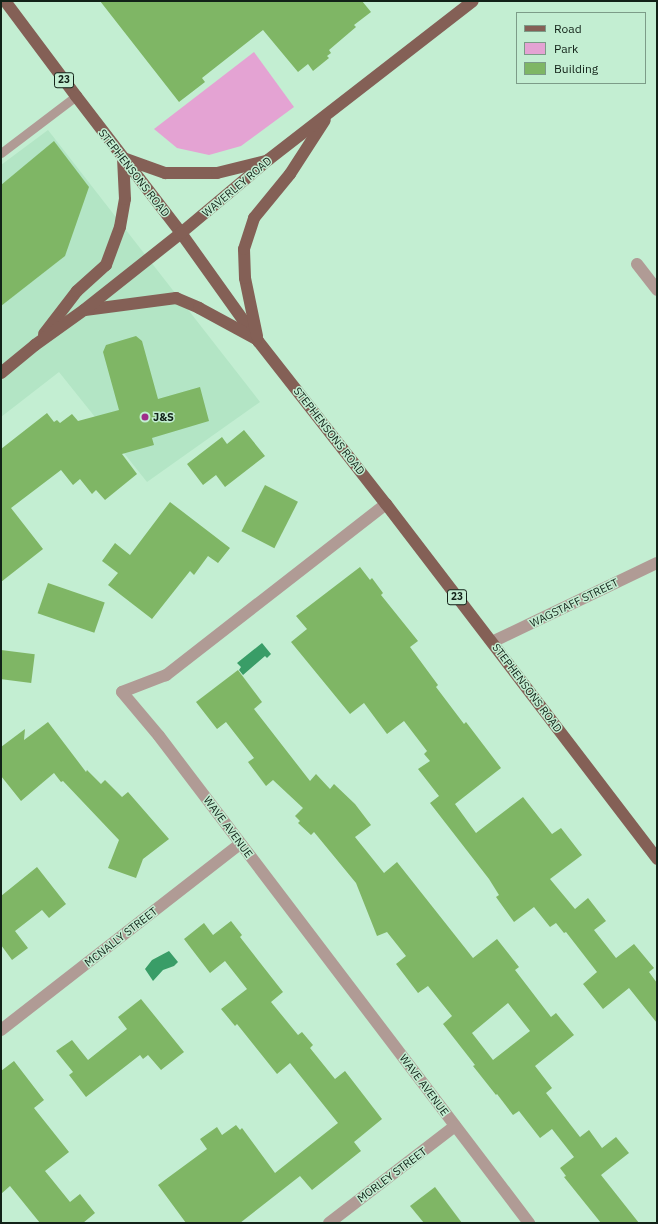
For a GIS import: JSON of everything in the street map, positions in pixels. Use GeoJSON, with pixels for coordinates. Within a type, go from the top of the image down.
{"type":"FeatureCollection","features":[{"type":"Feature","properties":{"kind":"main road","name":"STEPHENSONS ROAD"},"geometry":{"type":"LineString","coordinates":[[5,1],[182,234],[258,341],[386,504],[657,859]]}},
{"type":"Feature","properties":{"kind":"main road","name":"WAVERLEY ROAD"},"geometry":{"type":"LineString","coordinates":[[1,373],[35,345],[84,310],[182,234],[268,160],[473,1]]}},
{"type":"Feature","properties":{"kind":"main road"},"geometry":{"type":"LineString","coordinates":[[258,341],[245,278],[244,249],[254,218],[290,174],[330,112]]}},
{"type":"Feature","properties":{"kind":"main road"},"geometry":{"type":"LineString","coordinates":[[35,345],[77,291],[106,265],[120,227],[125,199],[123,158],[165,173],[217,173],[268,160]]}},
{"type":"Feature","properties":{"kind":"main road"},"geometry":{"type":"LineString","coordinates":[[84,310],[138,301],[176,298],[199,308],[258,341]]}},
{"type":"Feature","properties":{"kind":"street"},"geometry":{"type":"LineString","coordinates":[[637,264],[657,290]]}},
{"type":"Feature","properties":{"kind":"street","name":"WAVE AVENUE"},"geometry":{"type":"LineString","coordinates":[[386,504],[166,675],[122,692],[159,736],[529,1223]]}},
{"type":"Feature","properties":{"kind":"street","name":"WAGSTAFF STREET"},"geometry":{"type":"LineString","coordinates":[[492,642],[657,563]]}},
{"type":"Feature","properties":{"kind":"street","name":"MCNALLY STREET"},"geometry":{"type":"LineString","coordinates":[[1,1030],[240,844]]}},
{"type":"Feature","properties":{"kind":"street","name":"MORLEY STREET"},"geometry":{"type":"LineString","coordinates":[[329,1223],[455,1126]]}},
{"type":"Feature","properties":{"kind":"lane"},"geometry":{"type":"LineString","coordinates":[[1,153],[76,96]]}},
{"type":"Feature","properties":{"kind":"shaded area"},"geometry":{"type":"Polygon","coordinates":[[[48,130],[260,402],[147,482],[59,372],[1,417],[1,165],[48,130]]]}},
{"type":"Feature","properties":{"kind":"shaded area"},"geometry":{"type":"Polygon","coordinates":[[[262,643],[271,654],[267,658],[265,656],[243,675],[239,670],[241,667],[237,663],[262,643]]]}},
{"type":"Feature","properties":{"kind":"shaded area"},"geometry":{"type":"Polygon","coordinates":[[[169,951],[178,962],[174,966],[163,970],[153,981],[145,969],[152,960],[169,951]]]}},
{"type":"Feature","properties":{"kind":"green space"},"geometry":{"type":"Polygon","coordinates":[[[254,52],[294,107],[241,146],[209,155],[177,148],[154,129],[254,52]]]}},
{"type":"Feature","properties":{"kind":"building"},"geometry":{"type":"Polygon","coordinates":[[[100,1],[362,1],[371,12],[354,25],[356,27],[329,50],[331,53],[327,56],[329,58],[313,71],[308,64],[298,72],[263,30],[202,78],[205,82],[179,102],[100,1]]]}},
{"type":"Feature","properties":{"kind":"building"},"geometry":{"type":"Polygon","coordinates":[[[54,141],[89,187],[65,256],[1,306],[1,185],[54,141]]]}},
{"type":"Feature","properties":{"kind":"building"},"geometry":{"type":"Polygon","coordinates":[[[136,336],[142,341],[158,399],[200,387],[209,421],[152,438],[154,445],[122,454],[137,474],[105,500],[96,490],[92,494],[80,479],[73,485],[61,470],[11,508],[43,549],[1,582],[1,449],[47,413],[54,422],[57,420],[60,423],[72,414],[78,421],[119,410],[103,352],[106,345],[136,336]]]}},
{"type":"Feature","properties":{"kind":"building"},"geometry":{"type":"Polygon","coordinates":[[[244,430],[265,456],[225,487],[216,475],[203,485],[187,464],[222,437],[227,444],[244,430]]]}},
{"type":"Feature","properties":{"kind":"building"},"geometry":{"type":"Polygon","coordinates":[[[265,485],[298,502],[274,548],[241,531],[265,485]]]}},
{"type":"Feature","properties":{"kind":"building"},"geometry":{"type":"Polygon","coordinates":[[[170,502],[230,548],[218,563],[208,556],[194,575],[190,571],[152,619],[108,585],[118,573],[102,561],[115,543],[130,555],[170,502]]]}},
{"type":"Feature","properties":{"kind":"building"},"geometry":{"type":"Polygon","coordinates":[[[360,567],[370,580],[372,578],[383,593],[381,595],[418,641],[410,647],[438,685],[436,687],[464,724],[466,722],[501,768],[455,804],[476,833],[523,797],[552,834],[561,828],[582,855],[550,879],[575,909],[588,898],[606,921],[594,930],[616,958],[634,944],[654,968],[649,972],[657,983],[657,1023],[629,988],[603,1009],[583,984],[597,972],[566,932],[564,933],[556,923],[550,927],[534,907],[514,922],[496,897],[499,895],[489,879],[430,803],[439,796],[418,769],[430,761],[424,754],[427,751],[404,721],[387,734],[364,703],[350,714],[291,642],[307,629],[296,616],[360,567]]]}},
{"type":"Feature","properties":{"kind":"building"},"geometry":{"type":"Polygon","coordinates":[[[48,583],[105,603],[94,633],[38,613],[48,583]]]}},
{"type":"Feature","properties":{"kind":"building"},"geometry":{"type":"Polygon","coordinates":[[[1,650],[35,654],[31,683],[1,679],[1,650]]]}},
{"type":"Feature","properties":{"kind":"building"},"geometry":{"type":"Polygon","coordinates":[[[238,670],[262,702],[254,709],[310,781],[316,774],[330,789],[334,784],[355,804],[371,825],[355,837],[384,873],[397,862],[473,958],[497,939],[519,967],[515,970],[551,1017],[556,1013],[574,1035],[535,1066],[552,1088],[546,1093],[580,1137],[589,1130],[602,1148],[616,1137],[629,1153],[601,1175],[639,1223],[601,1223],[564,1177],[566,1176],[560,1168],[574,1157],[552,1129],[540,1138],[519,1111],[513,1115],[473,1066],[475,1065],[443,1024],[452,1016],[428,986],[418,993],[396,964],[406,956],[387,932],[377,936],[356,883],[314,832],[311,835],[298,823],[300,821],[295,816],[303,808],[273,780],[266,786],[248,762],[254,758],[226,722],[217,729],[196,702],[238,670]],[[508,1003],[472,1033],[493,1060],[530,1031],[508,1003]]]}},
{"type":"Feature","properties":{"kind":"building"},"geometry":{"type":"Polygon","coordinates":[[[48,722],[86,772],[87,770],[101,784],[105,780],[122,797],[128,792],[169,839],[143,859],[136,878],[108,868],[119,840],[63,781],[61,782],[54,773],[21,801],[1,776],[1,747],[25,729],[24,740],[48,722]]]}},
{"type":"Feature","properties":{"kind":"building"},"geometry":{"type":"Polygon","coordinates":[[[37,867],[66,904],[49,918],[42,910],[15,931],[28,948],[12,960],[1,945],[1,896],[37,867]]]}},
{"type":"Feature","properties":{"kind":"building"},"geometry":{"type":"Polygon","coordinates":[[[231,921],[242,935],[240,937],[283,992],[271,1002],[298,1035],[302,1032],[313,1045],[310,1048],[335,1079],[345,1071],[382,1119],[354,1142],[361,1151],[312,1190],[300,1176],[240,1223],[186,1223],[158,1185],[207,1149],[200,1139],[217,1127],[222,1135],[236,1125],[240,1130],[242,1128],[275,1173],[338,1123],[290,1063],[277,1074],[237,1024],[235,1026],[221,1009],[247,989],[225,961],[210,973],[184,939],[204,923],[213,935],[231,921]]]}},
{"type":"Feature","properties":{"kind":"building"},"geometry":{"type":"Polygon","coordinates":[[[141,999],[184,1052],[161,1070],[148,1055],[143,1059],[140,1055],[86,1097],[69,1075],[73,1072],[56,1051],[72,1040],[88,1060],[127,1029],[118,1017],[141,999]]]}},
{"type":"Feature","properties":{"kind":"building"},"geometry":{"type":"Polygon","coordinates":[[[14,1061],[44,1100],[34,1108],[69,1152],[45,1171],[70,1202],[80,1194],[95,1213],[83,1223],[40,1223],[10,1186],[1,1194],[1,1071],[14,1061]]]}},
{"type":"Feature","properties":{"kind":"building"},"geometry":{"type":"Polygon","coordinates":[[[435,1187],[462,1223],[424,1223],[410,1206],[435,1187]]]}},
{"type":"Feature","properties":{"kind":"place","name":"J&S"},"geometry":{"type":"Point","coordinates":[145,417]}}]}
